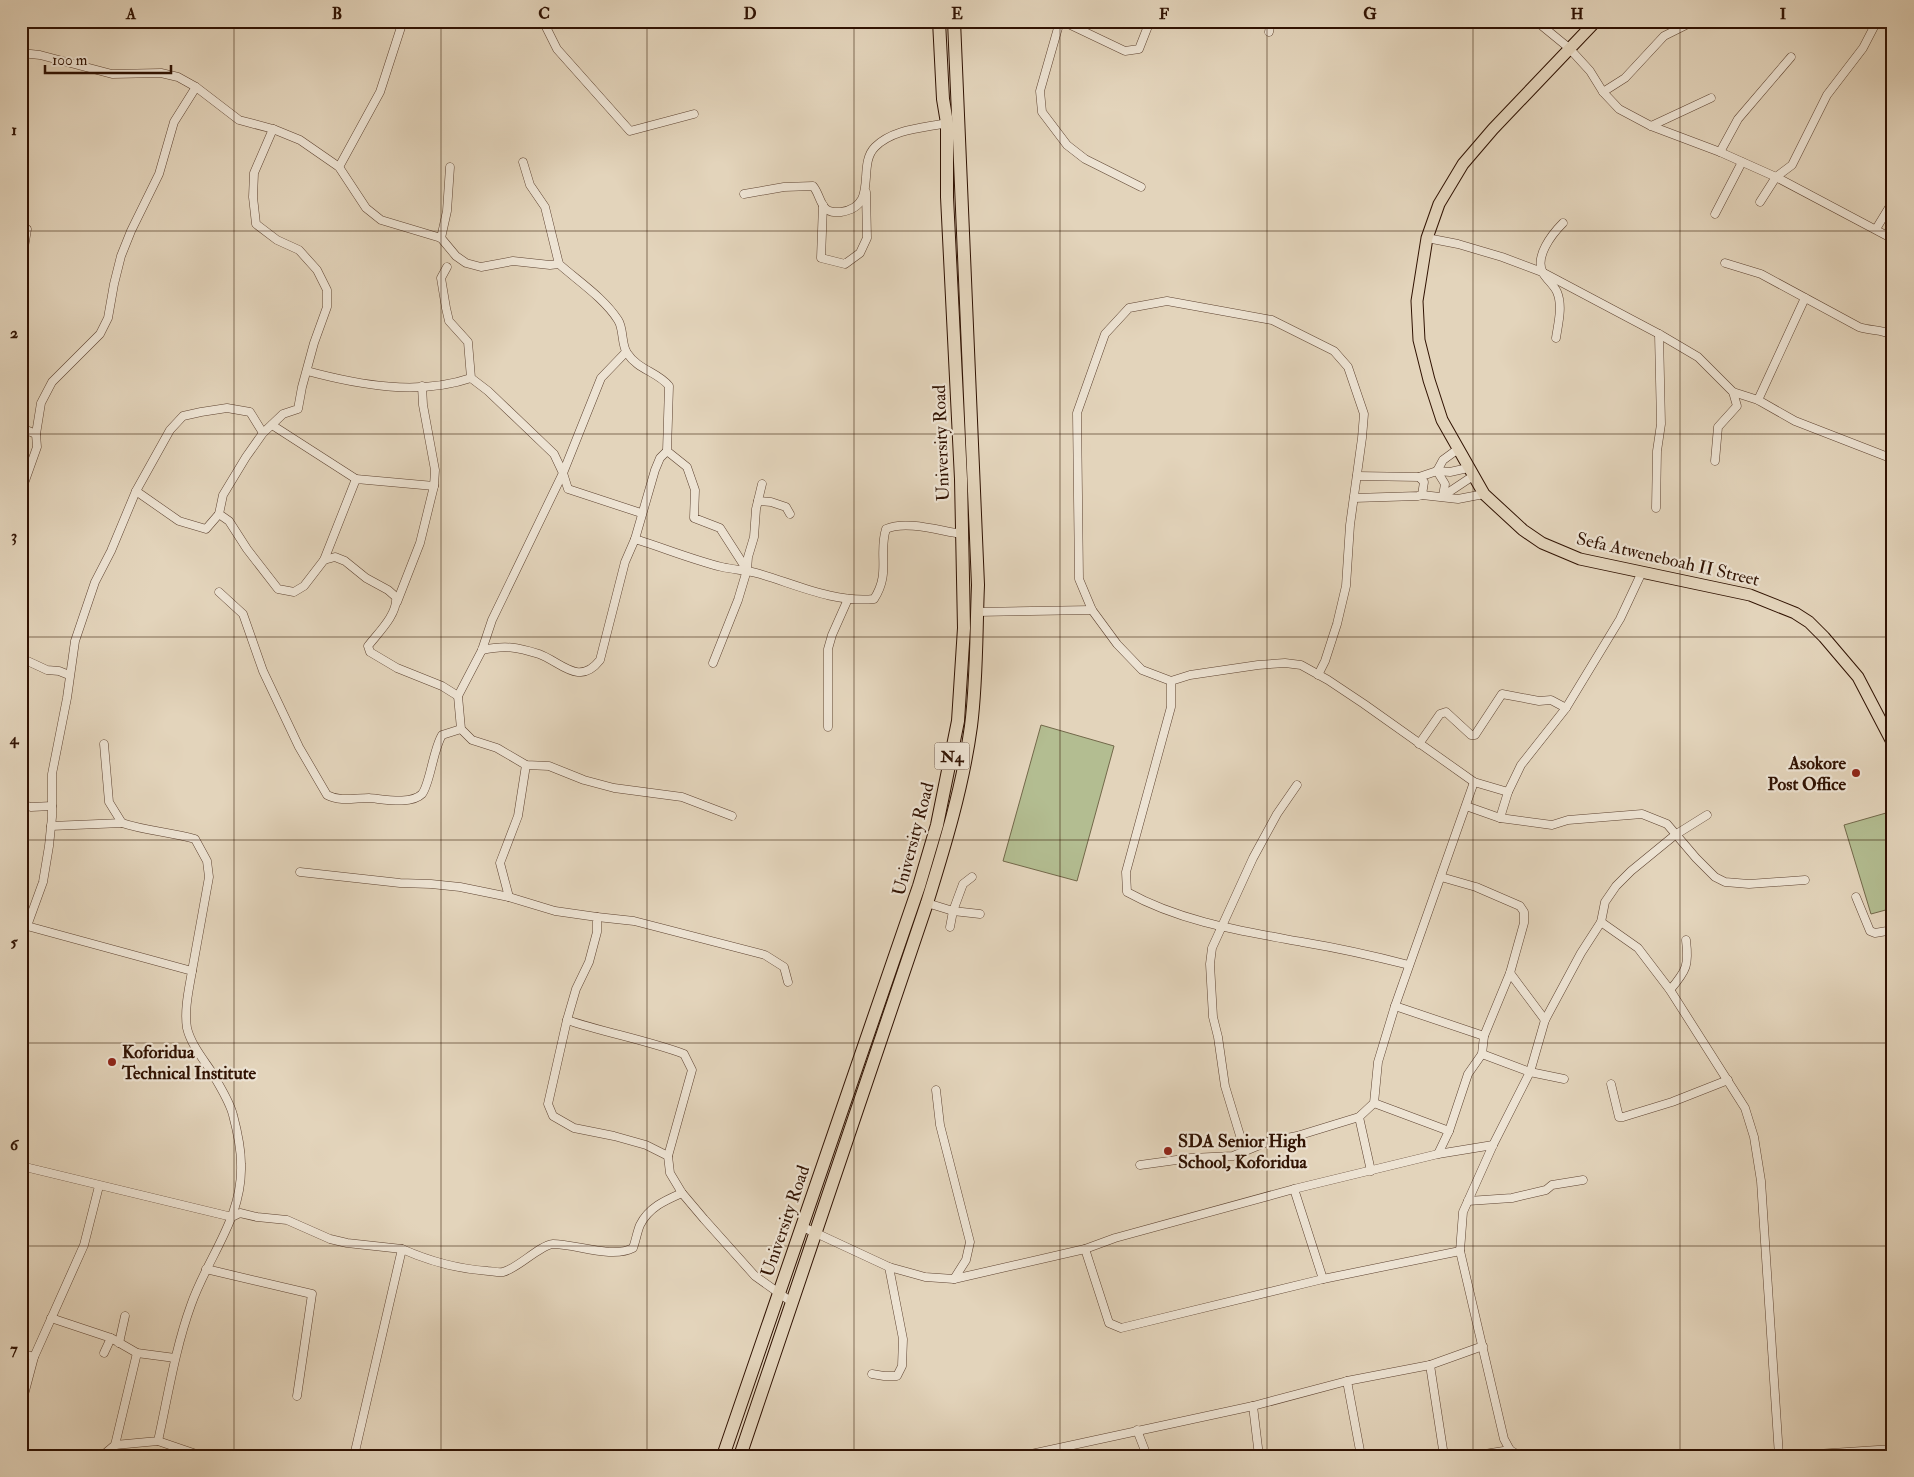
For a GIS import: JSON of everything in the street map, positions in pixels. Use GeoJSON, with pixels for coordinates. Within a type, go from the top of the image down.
{"type":"FeatureCollection","features":[{"type":"Feature","properties":{"kind":"highway","name":"University Road"},"geometry":{"type":"LineString","coordinates":[[723,1456],[919,886],[937,825],[958,721],[964,628],[961,479],[947,197],[947,123],[943,99],[939,21]]}},
{"type":"Feature","properties":{"kind":"highway","name":"University Road"},"geometry":{"type":"LineString","coordinates":[[740,1456],[928,903],[950,829],[971,726],[976,672],[978,585],[954,21]]}},
{"type":"Feature","properties":{"kind":"highway"},"geometry":{"type":"LineString","coordinates":[[961,479],[974,478]]}},
{"type":"Feature","properties":{"kind":"main road","name":"Sefa Atweneboah II Street"},"geometry":{"type":"LineString","coordinates":[[1596,21],[1463,164],[1440,204],[1427,238],[1418,301],[1419,340],[1442,420],[1484,494],[1523,530],[1542,543],[1580,558],[1750,595],[1795,613],[1809,622],[1858,676],[1893,744]]}},
{"type":"Feature","properties":{"kind":"street"},"geometry":{"type":"LineString","coordinates":[[339,167],[380,92],[403,21]]}},
{"type":"Feature","properties":{"kind":"street"},"geometry":{"type":"LineString","coordinates":[[543,21],[557,49],[630,131],[694,114]]}},
{"type":"Feature","properties":{"kind":"street"},"geometry":{"type":"LineString","coordinates":[[1141,187],[1079,154],[1067,145],[1042,112],[1040,91],[1061,21],[1125,51],[1140,49],[1150,21]]}},
{"type":"Feature","properties":{"kind":"street"},"geometry":{"type":"LineString","coordinates":[[1269,32],[1271,21]]}},
{"type":"Feature","properties":{"kind":"street"},"geometry":{"type":"LineString","coordinates":[[1536,21],[1569,48],[1590,71],[1602,92],[1619,109],[1651,126],[1720,152],[1776,177],[1893,239]]}},
{"type":"Feature","properties":{"kind":"street"},"geometry":{"type":"LineString","coordinates":[[1602,92],[1625,78],[1664,36],[1694,21]]}},
{"type":"Feature","properties":{"kind":"street"},"geometry":{"type":"LineString","coordinates":[[1760,202],[1776,177],[1792,165],[1827,95],[1863,48],[1877,21]]}},
{"type":"Feature","properties":{"kind":"street"},"geometry":{"type":"LineString","coordinates":[[21,53],[40,55],[112,74],[161,73],[178,78],[196,87],[239,120],[273,129],[300,140],[339,167],[366,208],[381,220],[441,238],[456,256],[466,263],[481,266],[513,261],[550,265],[559,264]]}},
{"type":"Feature","properties":{"kind":"street"},"geometry":{"type":"LineString","coordinates":[[1720,152],[1738,119],[1791,57]]}},
{"type":"Feature","properties":{"kind":"street"},"geometry":{"type":"LineString","coordinates":[[21,492],[37,447],[36,434],[41,403],[52,382],[100,334],[108,318],[121,256],[130,231],[159,174],[174,122],[196,87]]}},
{"type":"Feature","properties":{"kind":"street"},"geometry":{"type":"LineString","coordinates":[[1651,126],[1710,98]]}},
{"type":"Feature","properties":{"kind":"street"},"geometry":{"type":"LineString","coordinates":[[823,203],[821,258],[845,264],[860,253],[867,238],[866,187],[868,155],[876,146],[894,134],[947,123]]}},
{"type":"Feature","properties":{"kind":"street"},"geometry":{"type":"LineString","coordinates":[[136,491],[179,522],[206,529],[219,514],[226,490],[263,433],[283,414],[298,409],[314,343],[328,307],[327,290],[317,270],[299,250],[277,240],[256,224],[254,173],[273,129]]}},
{"type":"Feature","properties":{"kind":"street"},"geometry":{"type":"LineString","coordinates":[[482,650],[502,646],[542,655],[571,671],[583,672],[594,668],[600,660],[625,562],[635,538],[641,513],[658,464],[667,451],[669,386],[663,378],[644,370],[626,352],[620,321],[559,264],[545,207],[530,185],[524,162]]}},
{"type":"Feature","properties":{"kind":"street"},"geometry":{"type":"LineString","coordinates":[[1715,214],[1742,162]]}},
{"type":"Feature","properties":{"kind":"street"},"geometry":{"type":"LineString","coordinates":[[441,238],[447,211],[450,167]]}},
{"type":"Feature","properties":{"kind":"street"},"geometry":{"type":"LineString","coordinates":[[744,194],[784,187],[813,186],[826,208],[833,212],[854,208],[860,202],[866,187]]}},
{"type":"Feature","properties":{"kind":"street"},"geometry":{"type":"LineString","coordinates":[[1876,229],[1893,201]]}},
{"type":"Feature","properties":{"kind":"street"},"geometry":{"type":"LineString","coordinates":[[1556,338],[1560,314],[1557,293],[1542,272],[1539,263],[1554,233],[1563,223]]}},
{"type":"Feature","properties":{"kind":"street"},"geometry":{"type":"LineString","coordinates":[[21,226],[27,230],[21,266]]}},
{"type":"Feature","properties":{"kind":"street"},"geometry":{"type":"LineString","coordinates":[[1427,238],[1458,244],[1502,257],[1542,272],[1659,334],[1698,358],[1733,392],[1758,400],[1795,421],[1893,459]]}},
{"type":"Feature","properties":{"kind":"street"},"geometry":{"type":"LineString","coordinates":[[1725,263],[1761,274],[1859,326],[1869,330],[1882,330],[1893,335]]}},
{"type":"Feature","properties":{"kind":"street"},"geometry":{"type":"LineString","coordinates":[[447,267],[441,278],[446,308],[449,321],[468,342],[471,378],[502,404],[554,454],[568,489],[641,513]]}},
{"type":"Feature","properties":{"kind":"street"},"geometry":{"type":"LineString","coordinates":[[1758,400],[1805,298]]}},
{"type":"Feature","properties":{"kind":"street"},"geometry":{"type":"LineString","coordinates":[[1318,675],[1325,661],[1337,624],[1346,586],[1364,414],[1348,367],[1334,351],[1272,320],[1167,301],[1129,308],[1105,334],[1077,413],[1079,579],[1092,610],[1117,644],[1142,670],[1170,681],[1190,675],[1285,663],[1300,665],[1364,704],[1474,782],[1508,792]]}},
{"type":"Feature","properties":{"kind":"street"},"geometry":{"type":"LineString","coordinates":[[1656,508],[1657,451],[1661,424],[1659,334]]}},
{"type":"Feature","properties":{"kind":"street"},"geometry":{"type":"LineString","coordinates":[[626,352],[601,378],[563,473],[492,620],[482,650],[458,696],[461,728],[472,740],[497,748],[526,765],[549,766],[584,780],[614,788],[682,797],[732,816]]}},
{"type":"Feature","properties":{"kind":"street"},"geometry":{"type":"LineString","coordinates":[[306,371],[368,384],[393,387],[444,384],[471,378]]}},
{"type":"Feature","properties":{"kind":"street"},"geometry":{"type":"LineString","coordinates":[[422,386],[423,405],[434,470],[434,486],[420,543],[397,603],[393,612],[368,646],[370,652],[397,668],[442,686],[458,696]]}},
{"type":"Feature","properties":{"kind":"street"},"geometry":{"type":"LineString","coordinates":[[1715,461],[1718,428],[1737,406],[1733,392]]}},
{"type":"Feature","properties":{"kind":"street"},"geometry":{"type":"LineString","coordinates":[[192,971],[24,925],[43,882],[51,826],[52,774],[67,698],[75,641],[95,582],[111,551],[136,491],[170,430],[182,416],[227,408],[250,412],[263,433]]}},
{"type":"Feature","properties":{"kind":"street"},"geometry":{"type":"LineString","coordinates":[[272,425],[356,479],[434,486]]}},
{"type":"Feature","properties":{"kind":"street"},"geometry":{"type":"LineString","coordinates":[[21,428],[36,434]]}},
{"type":"Feature","properties":{"kind":"street"},"geometry":{"type":"LineString","coordinates":[[1436,471],[1443,460],[1458,449]]}},
{"type":"Feature","properties":{"kind":"street"},"geometry":{"type":"LineString","coordinates":[[667,451],[687,467],[696,490],[694,518],[720,528],[747,570]]}},
{"type":"Feature","properties":{"kind":"street"},"geometry":{"type":"LineString","coordinates":[[1436,471],[1445,484],[1443,496]]}},
{"type":"Feature","properties":{"kind":"street"},"geometry":{"type":"LineString","coordinates":[[1357,476],[1418,477],[1436,471],[1471,472]]}},
{"type":"Feature","properties":{"kind":"street"},"geometry":{"type":"LineString","coordinates":[[1443,496],[1471,472]]}},
{"type":"Feature","properties":{"kind":"street"},"geometry":{"type":"LineString","coordinates":[[1418,477],[1424,482],[1422,495]]}},
{"type":"Feature","properties":{"kind":"street"},"geometry":{"type":"LineString","coordinates":[[219,514],[229,521],[247,549],[278,589],[294,592],[304,586],[324,560],[356,479]]}},
{"type":"Feature","properties":{"kind":"street"},"geometry":{"type":"LineString","coordinates":[[713,663],[738,600],[747,570],[748,557],[754,537],[756,509],[762,484]]}},
{"type":"Feature","properties":{"kind":"street"},"geometry":{"type":"LineString","coordinates":[[1354,498],[1422,495],[1458,499],[1484,494]]}},
{"type":"Feature","properties":{"kind":"street"},"geometry":{"type":"LineString","coordinates":[[758,501],[786,506],[790,514]]}},
{"type":"Feature","properties":{"kind":"street"},"geometry":{"type":"LineString","coordinates":[[635,538],[723,567],[747,570],[828,596],[848,600],[874,599],[881,588],[884,569],[883,537],[886,529],[893,526],[909,526],[962,534]]}},
{"type":"Feature","properties":{"kind":"street"},"geometry":{"type":"LineString","coordinates":[[324,560],[335,557],[345,561],[388,590],[396,597],[397,603]]}},
{"type":"Feature","properties":{"kind":"street"},"geometry":{"type":"LineString","coordinates":[[1500,818],[1508,792],[1522,765],[1566,708],[1620,620],[1642,572]]}},
{"type":"Feature","properties":{"kind":"street"},"geometry":{"type":"LineString","coordinates":[[219,592],[243,614],[263,671],[299,747],[327,796],[343,799],[370,798],[392,800],[420,796],[425,789],[437,743],[442,735],[461,728]]}},
{"type":"Feature","properties":{"kind":"street"},"geometry":{"type":"LineString","coordinates":[[828,727],[828,649],[832,635],[848,600]]}},
{"type":"Feature","properties":{"kind":"street"},"geometry":{"type":"LineString","coordinates":[[977,612],[1092,610]]}},
{"type":"Feature","properties":{"kind":"street"},"geometry":{"type":"LineString","coordinates":[[21,658],[46,670],[58,671],[69,675]]}},
{"type":"Feature","properties":{"kind":"street"},"geometry":{"type":"LineString","coordinates":[[1170,681],[1171,707],[1126,872],[1127,892],[1154,907],[1172,914],[1222,927],[1348,950],[1409,965]]}},
{"type":"Feature","properties":{"kind":"street"},"geometry":{"type":"LineString","coordinates":[[1419,744],[1440,714],[1446,712],[1471,735],[1476,735],[1502,694],[1540,701],[1551,700],[1566,708]]}},
{"type":"Feature","properties":{"kind":"street"},"geometry":{"type":"LineString","coordinates":[[104,744],[110,802],[122,823]]}},
{"type":"Feature","properties":{"kind":"street"},"geometry":{"type":"LineString","coordinates":[[509,897],[500,863],[518,816],[526,765]]}},
{"type":"Feature","properties":{"kind":"street"},"geometry":{"type":"LineString","coordinates":[[1140,1166],[1191,1158],[1233,1156],[1267,1142],[1297,1136],[1359,1117],[1374,1103],[1378,1062],[1395,1006],[1474,782]]}},
{"type":"Feature","properties":{"kind":"street"},"geometry":{"type":"LineString","coordinates":[[1246,1152],[1226,1086],[1213,1017],[1210,964],[1212,948],[1253,858],[1277,814],[1297,785]]}},
{"type":"Feature","properties":{"kind":"street"},"geometry":{"type":"LineString","coordinates":[[21,804],[31,807],[52,806]]}},
{"type":"Feature","properties":{"kind":"street"},"geometry":{"type":"LineString","coordinates":[[1466,806],[1500,818],[1552,825],[1568,820],[1642,814],[1667,824],[1674,835],[1715,877],[1725,882],[1749,884],[1805,880]]}},
{"type":"Feature","properties":{"kind":"street"},"geometry":{"type":"LineString","coordinates":[[1520,1456],[1510,1450],[1504,1438],[1460,1251],[1462,1222],[1468,1200],[1530,1072],[1545,1020],[1581,953],[1601,922],[1605,902],[1616,886],[1631,871],[1674,835],[1707,815]]}},
{"type":"Feature","properties":{"kind":"street"},"geometry":{"type":"LineString","coordinates":[[51,826],[122,823],[179,834],[195,839],[207,861],[209,877],[186,1007],[187,1028],[233,1114],[240,1153],[241,1190],[232,1217],[190,1305],[175,1358],[158,1441]]}},
{"type":"Feature","properties":{"kind":"street"},"geometry":{"type":"LineString","coordinates":[[300,872],[400,883],[450,886],[509,897],[554,911],[641,922],[766,955],[784,967],[788,982]]}},
{"type":"Feature","properties":{"kind":"street"},"geometry":{"type":"LineString","coordinates":[[950,927],[952,911],[963,884],[972,877]]}},
{"type":"Feature","properties":{"kind":"street"},"geometry":{"type":"LineString","coordinates":[[1438,1154],[1449,1131],[1468,1074],[1482,1054],[1484,1036],[1510,973],[1524,923],[1524,912],[1520,906],[1476,887],[1442,877]]}},
{"type":"Feature","properties":{"kind":"street"},"geometry":{"type":"LineString","coordinates":[[1856,897],[1870,931],[1875,933],[1893,930]]}},
{"type":"Feature","properties":{"kind":"street"},"geometry":{"type":"LineString","coordinates":[[928,903],[952,911],[980,914]]}},
{"type":"Feature","properties":{"kind":"street"},"geometry":{"type":"LineString","coordinates":[[597,916],[597,932],[589,962],[576,989],[567,1020],[548,1104],[553,1116],[574,1128],[646,1145],[668,1156]]}},
{"type":"Feature","properties":{"kind":"street"},"geometry":{"type":"LineString","coordinates":[[1601,922],[1638,948],[1670,990],[1745,1108],[1754,1138],[1761,1181],[1779,1456]]}},
{"type":"Feature","properties":{"kind":"street"},"geometry":{"type":"LineString","coordinates":[[1670,990],[1686,969],[1688,960],[1686,940]]}},
{"type":"Feature","properties":{"kind":"street"},"geometry":{"type":"LineString","coordinates":[[1510,973],[1545,1020]]}},
{"type":"Feature","properties":{"kind":"street"},"geometry":{"type":"LineString","coordinates":[[1395,1006],[1484,1036]]}},
{"type":"Feature","properties":{"kind":"street"},"geometry":{"type":"LineString","coordinates":[[567,1020],[591,1028],[657,1044],[684,1054],[692,1070],[668,1156],[670,1173],[682,1193],[756,1276],[793,1303]]}},
{"type":"Feature","properties":{"kind":"street"},"geometry":{"type":"LineString","coordinates":[[1482,1054],[1530,1072],[1564,1079]]}},
{"type":"Feature","properties":{"kind":"street"},"geometry":{"type":"LineString","coordinates":[[1611,1084],[1620,1117],[1623,1117],[1672,1102],[1728,1080]]}},
{"type":"Feature","properties":{"kind":"street"},"geometry":{"type":"LineString","coordinates":[[936,1090],[940,1125],[970,1242],[966,1260],[954,1279]]}},
{"type":"Feature","properties":{"kind":"street"},"geometry":{"type":"LineString","coordinates":[[1374,1103],[1449,1131]]}},
{"type":"Feature","properties":{"kind":"street"},"geometry":{"type":"LineString","coordinates":[[1359,1117],[1371,1171]]}},
{"type":"Feature","properties":{"kind":"street"},"geometry":{"type":"LineString","coordinates":[[802,1227],[889,1267],[925,1277],[954,1279],[1085,1249],[1115,1238],[1294,1189],[1438,1154],[1493,1145]]}},
{"type":"Feature","properties":{"kind":"street"},"geometry":{"type":"LineString","coordinates":[[21,1166],[232,1217],[240,1213],[287,1220],[330,1240],[402,1249],[442,1264],[503,1272],[551,1244],[602,1251],[626,1252],[632,1248],[640,1226],[647,1214],[663,1202],[682,1193]]}},
{"type":"Feature","properties":{"kind":"street"},"geometry":{"type":"LineString","coordinates":[[1468,1200],[1512,1198],[1546,1190],[1552,1185],[1583,1180]]}},
{"type":"Feature","properties":{"kind":"street"},"geometry":{"type":"LineString","coordinates":[[21,1406],[34,1357],[84,1245],[99,1186]]}},
{"type":"Feature","properties":{"kind":"street"},"geometry":{"type":"LineString","coordinates":[[1294,1189],[1323,1279]]}},
{"type":"Feature","properties":{"kind":"street"},"geometry":{"type":"LineString","coordinates":[[354,1456],[402,1249]]}},
{"type":"Feature","properties":{"kind":"street"},"geometry":{"type":"LineString","coordinates":[[1085,1249],[1109,1323],[1121,1328],[1323,1279],[1460,1251]]}},
{"type":"Feature","properties":{"kind":"street"},"geometry":{"type":"LineString","coordinates":[[872,1374],[896,1376],[902,1366],[903,1339],[889,1267]]}},
{"type":"Feature","properties":{"kind":"street"},"geometry":{"type":"LineString","coordinates":[[206,1269],[312,1294],[297,1396]]}},
{"type":"Feature","properties":{"kind":"street"},"geometry":{"type":"LineString","coordinates":[[119,1343],[125,1316]]}},
{"type":"Feature","properties":{"kind":"street"},"geometry":{"type":"LineString","coordinates":[[50,1318],[111,1338],[137,1353],[175,1358]]}},
{"type":"Feature","properties":{"kind":"street"},"geometry":{"type":"LineString","coordinates":[[104,1353],[111,1338]]}},
{"type":"Feature","properties":{"kind":"street"},"geometry":{"type":"LineString","coordinates":[[1022,1456],[1253,1406],[1347,1381],[1430,1364],[1483,1346]]}},
{"type":"Feature","properties":{"kind":"street"},"geometry":{"type":"LineString","coordinates":[[21,1353],[34,1357]]}},
{"type":"Feature","properties":{"kind":"street"},"geometry":{"type":"LineString","coordinates":[[115,1445],[137,1353]]}},
{"type":"Feature","properties":{"kind":"street"},"geometry":{"type":"LineString","coordinates":[[1430,1364],[1444,1456]]}},
{"type":"Feature","properties":{"kind":"street"},"geometry":{"type":"LineString","coordinates":[[1347,1381],[1360,1456]]}},
{"type":"Feature","properties":{"kind":"street"},"geometry":{"type":"LineString","coordinates":[[1253,1406],[1259,1456]]}},
{"type":"Feature","properties":{"kind":"street"},"geometry":{"type":"LineString","coordinates":[[1137,1430],[1147,1456]]}},
{"type":"Feature","properties":{"kind":"street"},"geometry":{"type":"LineString","coordinates":[[102,1456],[115,1445],[158,1441],[202,1456]]}},
{"type":"Feature","properties":{"kind":"street"},"geometry":{"type":"LineString","coordinates":[[1786,1456],[1893,1449]]}},
{"type":"Feature","properties":{"kind":"street"},"geometry":{"type":"LineString","coordinates":[[1472,1456],[1510,1450]]}},
{"type":"Feature","properties":{"kind":"green space"},"geometry":{"type":"Polygon","coordinates":[[[1041,725],[1114,746],[1077,881],[1003,861],[1041,725]]]}},
{"type":"Feature","properties":{"kind":"green space"},"geometry":{"type":"Polygon","coordinates":[[[1893,811],[1893,908],[1871,914],[1844,825],[1893,811]]]}},
{"type":"Feature","properties":{"kind":"place","name":"Asokore Post Office"},"geometry":{"type":"Point","coordinates":[1856,773]}},
{"type":"Feature","properties":{"kind":"place","name":"Koforidua Technical Institute"},"geometry":{"type":"Point","coordinates":[112,1062]}},
{"type":"Feature","properties":{"kind":"place","name":"SDA Senior High School, Koforidua"},"geometry":{"type":"Point","coordinates":[1168,1151]}}]}
